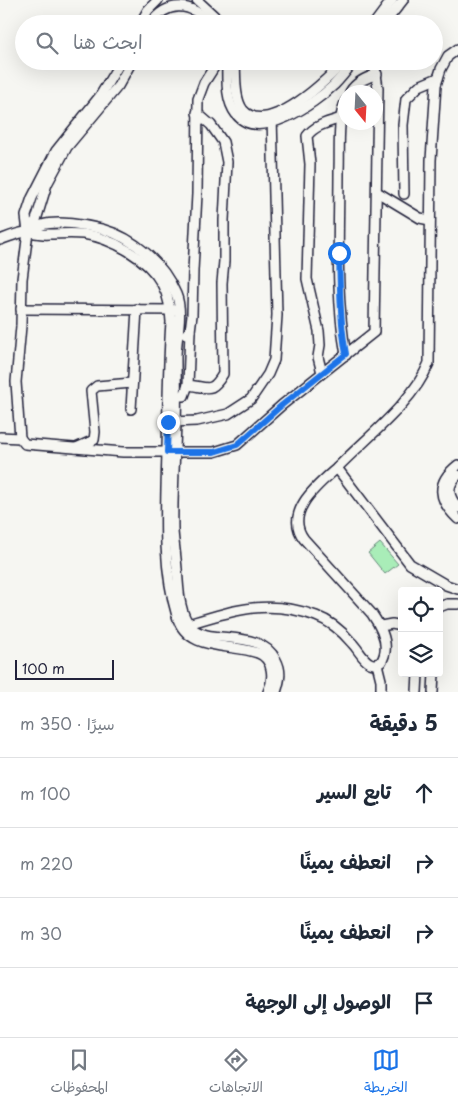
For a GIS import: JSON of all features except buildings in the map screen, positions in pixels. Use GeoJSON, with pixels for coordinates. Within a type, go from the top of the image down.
{"type":"FeatureCollection","features":[{"type":"Feature","properties":{"kind":"street"},"geometry":{"type":"LineString","coordinates":[[145,15],[158,0]]}},
{"type":"Feature","properties":{"kind":"street"},"geometry":{"type":"LineString","coordinates":[[197,0],[213,15]]}},
{"type":"Feature","properties":{"kind":"street"},"geometry":{"type":"LineString","coordinates":[[381,15],[392,0]]}},
{"type":"Feature","properties":{"kind":"street"},"geometry":{"type":"LineString","coordinates":[[391,15],[402,0]]}},
{"type":"Feature","properties":{"kind":"street"},"geometry":{"type":"LineString","coordinates":[[154,15],[165,6],[175,3],[185,3],[192,6],[202,15]]}},
{"type":"Feature","properties":{"kind":"street"},"geometry":{"type":"LineString","coordinates":[[443,65],[448,56],[458,49]]}},
{"type":"Feature","properties":{"kind":"street"},"geometry":{"type":"LineString","coordinates":[[116,70],[100,96],[56,151],[32,198],[26,216],[28,232],[22,279],[16,382],[20,438],[25,444],[123,452],[214,452],[237,445],[282,405],[374,332],[378,88],[376,70]]}},
{"type":"Feature","properties":{"kind":"street"},"geometry":{"type":"LineString","coordinates":[[28,232],[36,220],[47,184],[67,147],[118,86],[127,70]]}},
{"type":"Feature","properties":{"kind":"street"},"geometry":{"type":"LineString","coordinates":[[177,396],[184,396],[188,385],[197,194],[198,99],[213,70]]}},
{"type":"Feature","properties":{"kind":"street"},"geometry":{"type":"LineString","coordinates":[[227,70],[228,94],[235,113],[248,122],[261,124],[286,118],[324,92],[346,70]]}},
{"type":"Feature","properties":{"kind":"street"},"geometry":{"type":"LineString","coordinates":[[236,70],[238,98],[243,109],[248,114],[272,120],[314,90],[337,70]]}},
{"type":"Feature","properties":{"kind":"street"},"geometry":{"type":"LineString","coordinates":[[377,664],[384,654],[384,638],[381,626],[300,532],[298,516],[305,500],[320,482],[337,468],[403,403],[424,376],[429,362],[433,116],[441,70]]}},
{"type":"Feature","properties":{"kind":"street"},"geometry":{"type":"LineString","coordinates":[[357,85],[377,74]]}},
{"type":"Feature","properties":{"kind":"street"},"geometry":{"type":"LineString","coordinates":[[404,194],[403,125],[406,99],[419,86],[438,78]]}},
{"type":"Feature","properties":{"kind":"street"},"geometry":{"type":"LineString","coordinates":[[188,385],[209,388],[216,385],[223,374],[222,284],[227,162],[223,142],[210,125],[197,113]]}},
{"type":"Feature","properties":{"kind":"street"},"geometry":{"type":"LineString","coordinates":[[322,373],[318,357],[320,345],[319,331],[307,279],[310,173],[307,136],[311,131],[324,124],[338,119]]}},
{"type":"Feature","properties":{"kind":"street"},"geometry":{"type":"LineString","coordinates":[[172,422],[228,414],[250,399],[268,374],[274,360],[277,315],[272,120]]}},
{"type":"Feature","properties":{"kind":"street"},"geometry":{"type":"LineString","coordinates":[[342,130],[339,253],[342,335],[346,354]]}},
{"type":"Feature","properties":{"kind":"street"},"geometry":{"type":"LineString","coordinates":[[377,192],[420,218],[430,220]]}},
{"type":"Feature","properties":{"kind":"street"},"geometry":{"type":"LineString","coordinates":[[0,240],[28,232],[42,225],[91,226],[116,233],[142,250],[162,270],[176,294],[180,310],[173,343],[171,452],[164,526],[170,588],[177,620],[202,633],[264,645],[271,652],[279,668],[281,680],[276,692]]}},
{"type":"Feature","properties":{"kind":"street"},"geometry":{"type":"LineString","coordinates":[[28,232],[40,235],[70,233],[98,238],[119,246],[141,260],[157,277],[162,284],[170,310],[177,396],[172,422]]}},
{"type":"Feature","properties":{"kind":"street"},"geometry":{"type":"LineString","coordinates":[[21,308],[180,310]]}},
{"type":"Feature","properties":{"kind":"street"},"geometry":{"type":"LineString","coordinates":[[131,408],[137,309]]}},
{"type":"Feature","properties":{"kind":"street"},"geometry":{"type":"LineString","coordinates":[[173,343],[190,331]]}},
{"type":"Feature","properties":{"kind":"street"},"geometry":{"type":"LineString","coordinates":[[75,448],[94,440],[91,391],[97,386],[132,383]]}},
{"type":"Feature","properties":{"kind":"street"},"geometry":{"type":"LineString","coordinates":[[0,438],[20,438]]}},
{"type":"Feature","properties":{"kind":"street"},"geometry":{"type":"LineString","coordinates":[[458,465],[447,475],[442,483],[444,502],[458,519]]}},
{"type":"Feature","properties":{"kind":"street"},"geometry":{"type":"LineString","coordinates":[[337,468],[410,564],[446,585],[458,589]]}},
{"type":"Feature","properties":{"kind":"street"},"geometry":{"type":"LineString","coordinates":[[458,475],[452,481],[449,489],[451,499],[458,508]]}},
{"type":"Feature","properties":{"kind":"street"},"geometry":{"type":"LineString","coordinates":[[443,605],[458,604]]}},
{"type":"Feature","properties":{"kind":"street"},"geometry":{"type":"LineString","coordinates":[[185,625],[230,612],[256,607],[276,606],[316,616],[328,622],[348,638],[368,662],[377,664]]}},
{"type":"Feature","properties":{"kind":"street"},"geometry":{"type":"LineString","coordinates":[[185,625],[185,632],[194,639],[259,653],[267,660],[272,670],[272,683],[268,692]]}},
{"type":"Feature","properties":{"kind":"street"},"geometry":{"type":"LineString","coordinates":[[381,626],[398,625]]}},
{"type":"Feature","properties":{"kind":"street"},"geometry":{"type":"LineString","coordinates":[[377,664],[381,680],[381,692]]}},
{"type":"Feature","properties":{"kind":"street"},"geometry":{"type":"LineString","coordinates":[[417,692],[418,677]]}},
{"type":"Feature","properties":{"kind":"street"},"geometry":{"type":"LineString","coordinates":[[433,692],[434,677]]}},
{"type":"Feature","properties":{"kind":"green space"},"geometry":{"type":"Polygon","coordinates":[[[380,543],[398,564],[385,574],[368,553],[380,543]]]}},
{"type":"Feature","properties":{"kind":"route"},"geometry":{"type":"LineString","coordinates":[[168,422],[167,452],[214,452],[237,445],[282,405],[346,354],[342,335],[339,253]]}}]}
